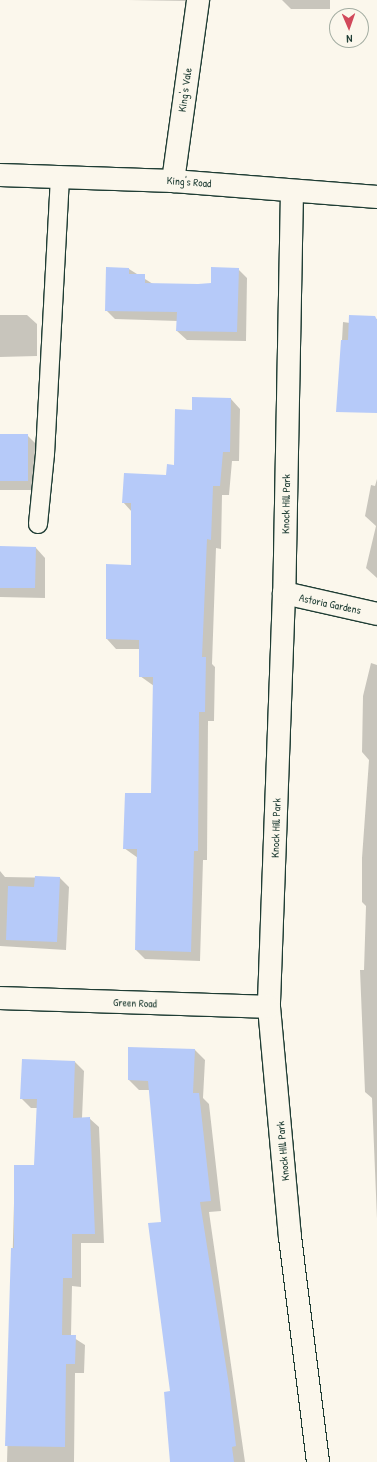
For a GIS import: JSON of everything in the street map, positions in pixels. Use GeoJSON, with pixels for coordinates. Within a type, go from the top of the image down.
{"type":"FeatureCollection","features":[{"type":"Feature","properties":{"kind":"street","name":"King's Vale"},"geometry":{"type":"LineString","coordinates":[[173,181],[198,0]]}},
{"type":"Feature","properties":{"kind":"street","name":"King's Road"},"geometry":{"type":"LineString","coordinates":[[0,175],[60,175],[173,181],[377,197]]}},
{"type":"Feature","properties":{"kind":"street","name":"Knock Hill Park"},"geometry":{"type":"LineString","coordinates":[[292,191],[284,593],[269,1008],[290,1237],[318,1462]]}},
{"type":"Feature","properties":{"kind":"street","name":"Astoria Gardens"},"geometry":{"type":"LineString","coordinates":[[284,593],[377,614]]}},
{"type":"Feature","properties":{"kind":"street","name":"Green Road"},"geometry":{"type":"LineString","coordinates":[[0,998],[269,1008]]}},
{"type":"Feature","properties":{"kind":"lane"},"geometry":{"type":"LineString","coordinates":[[38,524],[46,454],[60,175]]}},
{"type":"Feature","properties":{"kind":"building"},"geometry":{"type":"Polygon","coordinates":[[[106,267],[129,268],[129,274],[145,274],[145,283],[198,284],[211,283],[211,267],[239,268],[237,332],[176,331],[177,312],[105,311],[106,267]]]}},
{"type":"Feature","properties":{"kind":"building"},"geometry":{"type":"Polygon","coordinates":[[[349,315],[375,316],[377,320],[377,413],[336,412],[341,340],[348,340],[349,315]]]}},
{"type":"Feature","properties":{"kind":"building"},"geometry":{"type":"Polygon","coordinates":[[[192,397],[231,398],[230,452],[223,452],[220,486],[213,486],[211,540],[207,539],[202,657],[206,657],[205,712],[199,712],[198,851],[194,851],[191,952],[135,950],[137,849],[123,849],[125,793],[151,793],[153,677],[139,677],[139,640],[106,639],[106,564],[131,565],[131,503],[122,503],[124,473],[166,475],[167,464],[174,465],[175,409],[192,410],[192,397]]]}},
{"type":"Feature","properties":{"kind":"building"},"geometry":{"type":"Polygon","coordinates":[[[0,434],[28,434],[28,481],[0,481],[0,434]]]}},
{"type":"Feature","properties":{"kind":"building"},"geometry":{"type":"Polygon","coordinates":[[[0,546],[36,547],[35,588],[0,588],[0,546]]]}},
{"type":"Feature","properties":{"kind":"building"},"geometry":{"type":"Polygon","coordinates":[[[35,876],[60,877],[57,942],[6,940],[8,886],[34,887],[35,876]]]}},
{"type":"Feature","properties":{"kind":"building"},"geometry":{"type":"Polygon","coordinates":[[[128,1047],[195,1049],[193,1093],[199,1093],[211,1201],[200,1202],[229,1385],[236,1446],[232,1447],[234,1462],[170,1462],[164,1392],[170,1391],[148,1223],[161,1222],[148,1081],[128,1080],[128,1047]]]}},
{"type":"Feature","properties":{"kind":"building"},"geometry":{"type":"Polygon","coordinates":[[[22,1059],[75,1061],[73,1118],[90,1117],[95,1234],[72,1234],[72,1278],[63,1278],[62,1335],[76,1335],[75,1364],[66,1364],[65,1447],[5,1446],[11,1248],[14,1248],[14,1165],[34,1165],[37,1099],[20,1099],[22,1059]]]}}]}
